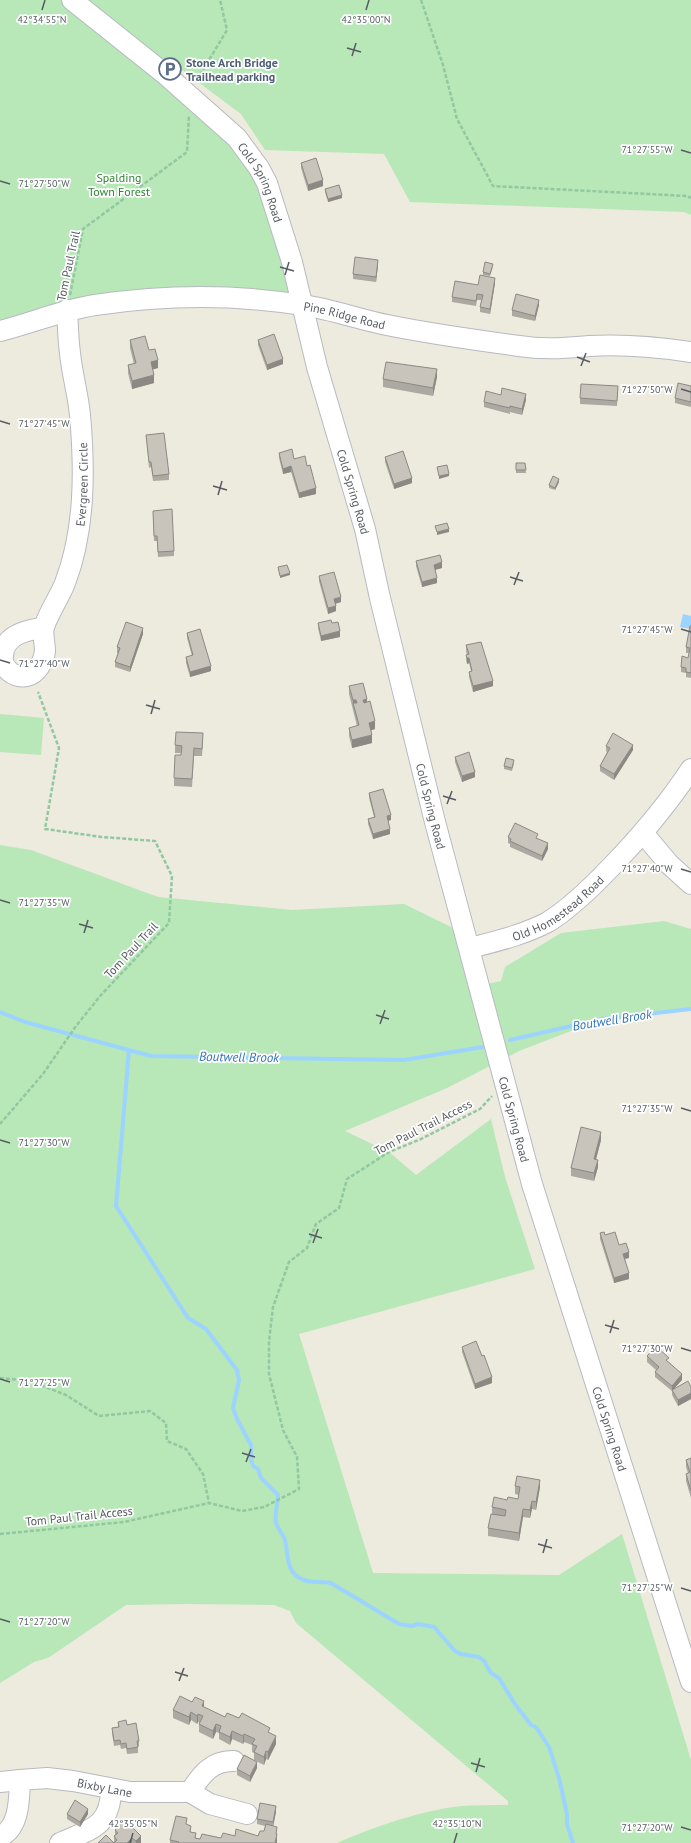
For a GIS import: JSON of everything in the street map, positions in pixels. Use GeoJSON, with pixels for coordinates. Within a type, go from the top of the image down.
{"type":"FeatureCollection","features":[{"type":"Feature","properties":{"kind":"street","name":"Cold Spring Road"},"geometry":{"type":"LineString","coordinates":[[72,0],[190,96],[237,138],[259,168],[267,183],[292,262],[317,367],[365,530],[380,598],[435,822],[470,948],[504,1085],[532,1184],[691,1682]]}},
{"type":"Feature","properties":{"kind":"street","name":"Pine Ridge Road"},"geometry":{"type":"LineString","coordinates":[[0,331],[67,310],[94,305],[142,299],[242,299],[302,305],[386,325],[521,346],[556,349],[590,346],[662,347],[691,352]]}},
{"type":"Feature","properties":{"kind":"street","name":"Evergreen Circle"},"geometry":{"type":"LineString","coordinates":[[43,628],[57,602],[71,566],[81,509],[82,478],[80,416],[70,353],[67,310]]}},
{"type":"Feature","properties":{"kind":"street","name":"Old Homestead Road"},"geometry":{"type":"LineString","coordinates":[[470,948],[522,934],[548,922],[566,909],[592,887],[643,833],[691,769]]}},
{"type":"Feature","properties":{"kind":"street"},"geometry":{"type":"LineString","coordinates":[[643,833],[669,864],[691,884]]}},
{"type":"Feature","properties":{"kind":"street"},"geometry":{"type":"LineString","coordinates":[[234,1761],[225,1761],[214,1764],[200,1776],[190,1792],[210,1804],[247,1814]]}},
{"type":"Feature","properties":{"kind":"street","name":"Bixby Lane"},"geometry":{"type":"LineString","coordinates":[[0,1782],[47,1778],[73,1780],[130,1792],[190,1792]]}},
{"type":"Feature","properties":{"kind":"street"},"geometry":{"type":"LineString","coordinates":[[0,1837],[6,1834],[15,1820],[18,1810],[20,1780]]}},
{"type":"Feature","properties":{"kind":"street"},"geometry":{"type":"LineString","coordinates":[[60,1843],[94,1828],[103,1818],[111,1797],[111,1789]]}},
{"type":"Feature","properties":{"kind":"path","name":"Tom Paul Trail"},"geometry":{"type":"LineString","coordinates":[[67,310],[83,229],[187,152],[190,96],[196,81],[227,30],[220,0]]}},
{"type":"Feature","properties":{"kind":"path"},"geometry":{"type":"LineString","coordinates":[[421,0],[443,65],[457,119],[493,186],[680,196],[691,198]]}},
{"type":"Feature","properties":{"kind":"path","name":"Tom Paul Trail"},"geometry":{"type":"LineString","coordinates":[[0,1124],[43,1074],[76,1026],[101,995],[169,922],[172,876],[155,840],[102,837],[44,829],[59,748],[38,692]]}},
{"type":"Feature","properties":{"kind":"path","name":"Tom Paul Trail Access"},"geometry":{"type":"LineString","coordinates":[[0,1534],[124,1522],[209,1503],[242,1511],[264,1507],[299,1489],[297,1457],[283,1430],[269,1374],[269,1341],[273,1307],[289,1262],[307,1248],[316,1224],[339,1208],[347,1179],[389,1152],[421,1139],[480,1109],[504,1085]]}},
{"type":"Feature","properties":{"kind":"path"},"geometry":{"type":"LineString","coordinates":[[0,1378],[30,1381],[66,1395],[100,1416],[150,1411],[166,1423],[167,1441],[186,1449],[203,1474],[209,1503]]}},
{"type":"Feature","properties":{"kind":"green space","name":"Spalding Town Forest"},"geometry":{"type":"Polygon","coordinates":[[[0,0],[691,0],[691,215],[684,212],[410,202],[384,154],[265,150],[241,114],[166,58],[237,138],[267,183],[302,305],[175,298],[0,331],[0,0]]]}},
{"type":"Feature","properties":{"kind":"green space"},"geometry":{"type":"Polygon","coordinates":[[[0,714],[44,718],[41,755],[0,752],[0,714]]]}},
{"type":"Feature","properties":{"kind":"green space"},"geometry":{"type":"Polygon","coordinates":[[[0,845],[31,850],[158,897],[292,910],[404,904],[453,928],[470,988],[501,981],[505,967],[561,933],[664,921],[691,929],[691,1009],[602,1019],[519,1051],[447,1088],[345,1131],[389,1152],[416,1175],[491,1119],[505,1177],[535,1269],[299,1334],[373,1573],[559,1575],[622,1534],[691,1760],[691,1843],[337,1843],[382,1825],[414,1815],[461,1806],[508,1805],[508,1801],[296,1623],[290,1611],[274,1605],[126,1605],[48,1658],[34,1662],[0,1683],[0,845]]]}},
{"type":"Feature","properties":{"kind":"water"},"geometry":{"type":"Polygon","coordinates":[[[683,614],[691,616],[691,629],[680,627],[683,614]]]}},
{"type":"Feature","properties":{"kind":"building"},"geometry":{"type":"Polygon","coordinates":[[[316,158],[323,180],[308,185],[301,163],[316,158]]]}},
{"type":"Feature","properties":{"kind":"building"},"geometry":{"type":"Polygon","coordinates":[[[339,185],[342,195],[328,199],[325,189],[339,185]]]}},
{"type":"Feature","properties":{"kind":"building"},"geometry":{"type":"Polygon","coordinates":[[[355,257],[378,260],[376,277],[353,274],[355,257]]]}},
{"type":"Feature","properties":{"kind":"building"},"geometry":{"type":"Polygon","coordinates":[[[485,262],[493,264],[490,274],[483,272],[485,262]]]}},
{"type":"Feature","properties":{"kind":"building"},"geometry":{"type":"Polygon","coordinates":[[[480,275],[495,278],[490,309],[480,307],[483,295],[477,294],[476,301],[452,297],[455,281],[478,285],[480,275]]]}},
{"type":"Feature","properties":{"kind":"building"},"geometry":{"type":"Polygon","coordinates":[[[516,294],[539,300],[535,316],[512,310],[516,294]]]}},
{"type":"Feature","properties":{"kind":"building"},"geometry":{"type":"Polygon","coordinates":[[[274,334],[283,359],[267,365],[258,340],[274,334]]]}},
{"type":"Feature","properties":{"kind":"building"},"geometry":{"type":"Polygon","coordinates":[[[145,336],[149,350],[155,349],[158,360],[151,362],[154,375],[132,381],[128,365],[136,363],[130,340],[145,336]]]}},
{"type":"Feature","properties":{"kind":"building"},"geometry":{"type":"Polygon","coordinates":[[[386,362],[437,369],[433,388],[383,379],[386,362]]]}},
{"type":"Feature","properties":{"kind":"building"},"geometry":{"type":"Polygon","coordinates":[[[678,383],[691,386],[691,402],[675,398],[678,383]]]}},
{"type":"Feature","properties":{"kind":"building"},"geometry":{"type":"Polygon","coordinates":[[[581,384],[618,386],[617,401],[580,398],[581,384]]]}},
{"type":"Feature","properties":{"kind":"building"},"geometry":{"type":"Polygon","coordinates":[[[502,388],[526,394],[522,409],[484,402],[486,391],[501,395],[502,388]]]}},
{"type":"Feature","properties":{"kind":"building"},"geometry":{"type":"Polygon","coordinates":[[[164,433],[169,474],[153,476],[151,462],[149,462],[146,435],[164,433]]]}},
{"type":"Feature","properties":{"kind":"building"},"geometry":{"type":"Polygon","coordinates":[[[292,449],[294,459],[305,456],[307,466],[310,465],[316,488],[299,493],[291,466],[283,469],[279,453],[292,449]]]}},
{"type":"Feature","properties":{"kind":"building"},"geometry":{"type":"Polygon","coordinates":[[[403,451],[412,478],[394,484],[385,457],[403,451]]]}},
{"type":"Feature","properties":{"kind":"building"},"geometry":{"type":"Polygon","coordinates":[[[516,463],[525,463],[526,470],[516,470],[516,463]]]}},
{"type":"Feature","properties":{"kind":"building"},"geometry":{"type":"Polygon","coordinates":[[[447,465],[449,474],[439,476],[437,467],[447,465]]]}},
{"type":"Feature","properties":{"kind":"building"},"geometry":{"type":"Polygon","coordinates":[[[553,476],[559,479],[555,488],[549,485],[553,476]]]}},
{"type":"Feature","properties":{"kind":"building"},"geometry":{"type":"Polygon","coordinates":[[[172,509],[174,551],[158,552],[157,536],[154,536],[153,511],[172,509]]]}},
{"type":"Feature","properties":{"kind":"building"},"geometry":{"type":"Polygon","coordinates":[[[447,523],[449,529],[437,532],[435,526],[447,523]]]}},
{"type":"Feature","properties":{"kind":"building"},"geometry":{"type":"Polygon","coordinates":[[[440,555],[442,562],[434,565],[437,578],[422,582],[416,561],[440,555]]]}},
{"type":"Feature","properties":{"kind":"building"},"geometry":{"type":"Polygon","coordinates":[[[287,565],[290,573],[280,576],[278,567],[287,565]]]}},
{"type":"Feature","properties":{"kind":"building"},"geometry":{"type":"Polygon","coordinates":[[[334,572],[341,597],[334,599],[336,606],[328,608],[319,576],[334,572]]]}},
{"type":"Feature","properties":{"kind":"building"},"geometry":{"type":"Polygon","coordinates":[[[331,620],[332,623],[338,622],[340,631],[321,636],[318,623],[331,620]]]}},
{"type":"Feature","properties":{"kind":"building"},"geometry":{"type":"Polygon","coordinates":[[[126,622],[143,628],[130,667],[115,662],[120,648],[117,647],[126,622]]]}},
{"type":"Feature","properties":{"kind":"building"},"geometry":{"type":"Polygon","coordinates":[[[690,626],[691,673],[686,672],[686,668],[681,667],[682,656],[688,658],[690,648],[686,647],[690,626]]]}},
{"type":"Feature","properties":{"kind":"building"},"geometry":{"type":"Polygon","coordinates":[[[200,629],[211,666],[190,672],[186,657],[193,655],[187,633],[200,629]]]}},
{"type":"Feature","properties":{"kind":"building"},"geometry":{"type":"Polygon","coordinates":[[[481,642],[493,681],[473,686],[469,672],[472,671],[469,658],[467,658],[466,655],[469,654],[466,645],[481,642]]]}},
{"type":"Feature","properties":{"kind":"building"},"geometry":{"type":"Polygon","coordinates":[[[363,683],[367,699],[363,700],[364,703],[370,701],[375,721],[369,723],[372,735],[352,740],[349,728],[359,725],[353,703],[357,703],[356,700],[353,700],[349,686],[363,683]]]}},
{"type":"Feature","properties":{"kind":"building"},"geometry":{"type":"Polygon","coordinates":[[[176,732],[203,733],[202,749],[194,748],[192,779],[174,778],[175,755],[181,755],[182,746],[175,745],[176,732]]]}},
{"type":"Feature","properties":{"kind":"building"},"geometry":{"type":"Polygon","coordinates":[[[613,733],[633,745],[614,774],[600,766],[610,748],[606,746],[613,733]]]}},
{"type":"Feature","properties":{"kind":"building"},"geometry":{"type":"Polygon","coordinates":[[[469,752],[475,772],[462,776],[455,757],[469,752]]]}},
{"type":"Feature","properties":{"kind":"building"},"geometry":{"type":"Polygon","coordinates":[[[506,758],[514,760],[512,768],[504,766],[506,758]]]}},
{"type":"Feature","properties":{"kind":"building"},"geometry":{"type":"Polygon","coordinates":[[[383,789],[391,815],[387,816],[390,829],[373,834],[368,819],[375,817],[369,793],[383,789]]]}},
{"type":"Feature","properties":{"kind":"building"},"geometry":{"type":"Polygon","coordinates":[[[515,823],[538,834],[536,838],[548,843],[542,856],[510,841],[511,839],[508,837],[515,823]]]}},
{"type":"Feature","properties":{"kind":"building"},"geometry":{"type":"Polygon","coordinates":[[[581,1127],[601,1132],[594,1159],[598,1160],[594,1173],[571,1168],[581,1127]]]}},
{"type":"Feature","properties":{"kind":"building"},"geometry":{"type":"Polygon","coordinates":[[[604,1232],[605,1235],[615,1232],[619,1245],[626,1243],[629,1252],[623,1254],[629,1273],[614,1278],[600,1233],[604,1232]]]}},
{"type":"Feature","properties":{"kind":"building"},"geometry":{"type":"Polygon","coordinates":[[[476,1341],[482,1356],[484,1355],[492,1377],[475,1384],[462,1347],[476,1341]]]}},
{"type":"Feature","properties":{"kind":"building"},"geometry":{"type":"Polygon","coordinates":[[[656,1346],[669,1358],[666,1360],[682,1374],[672,1386],[655,1372],[659,1367],[647,1356],[656,1346]]]}},
{"type":"Feature","properties":{"kind":"building"},"geometry":{"type":"Polygon","coordinates":[[[688,1381],[691,1387],[691,1393],[678,1400],[672,1390],[688,1381]]]}},
{"type":"Feature","properties":{"kind":"building"},"geometry":{"type":"Polygon","coordinates":[[[691,1458],[691,1491],[686,1474],[690,1472],[686,1460],[691,1458]]]}},
{"type":"Feature","properties":{"kind":"building"},"geometry":{"type":"Polygon","coordinates":[[[517,1476],[540,1480],[536,1502],[532,1501],[530,1510],[523,1509],[519,1533],[488,1528],[491,1514],[505,1516],[506,1510],[492,1507],[494,1497],[507,1500],[508,1497],[518,1499],[520,1487],[515,1486],[517,1476]]]}},
{"type":"Feature","properties":{"kind":"building"},"geometry":{"type":"Polygon","coordinates":[[[180,1696],[192,1702],[195,1697],[204,1701],[202,1706],[225,1717],[227,1713],[239,1718],[242,1713],[270,1728],[268,1732],[276,1736],[268,1752],[266,1751],[264,1757],[254,1752],[257,1746],[252,1744],[255,1739],[244,1734],[243,1736],[232,1731],[230,1737],[219,1732],[221,1726],[216,1724],[213,1731],[199,1724],[203,1716],[198,1714],[197,1716],[191,1712],[189,1717],[173,1710],[180,1696]]]}},
{"type":"Feature","properties":{"kind":"building"},"geometry":{"type":"Polygon","coordinates":[[[126,1720],[127,1725],[136,1723],[139,1741],[137,1741],[138,1747],[127,1749],[126,1743],[121,1744],[120,1740],[114,1741],[112,1728],[119,1727],[118,1722],[126,1720]]]}},
{"type":"Feature","properties":{"kind":"building"},"geometry":{"type":"Polygon","coordinates":[[[244,1755],[257,1762],[250,1776],[237,1769],[244,1755]]]}},
{"type":"Feature","properties":{"kind":"building"},"geometry":{"type":"Polygon","coordinates":[[[75,1800],[88,1809],[80,1822],[67,1814],[75,1800]]]}},
{"type":"Feature","properties":{"kind":"building"},"geometry":{"type":"Polygon","coordinates":[[[260,1803],[276,1806],[273,1822],[257,1819],[260,1803]]]}},
{"type":"Feature","properties":{"kind":"building"},"geometry":{"type":"Polygon","coordinates":[[[176,1816],[187,1818],[186,1824],[191,1826],[190,1832],[196,1833],[195,1838],[200,1839],[202,1834],[221,1838],[223,1833],[235,1836],[236,1829],[258,1836],[260,1831],[264,1831],[266,1824],[277,1827],[275,1843],[178,1843],[179,1842],[170,1840],[176,1816]]]}},
{"type":"Feature","properties":{"kind":"building"},"geometry":{"type":"Polygon","coordinates":[[[124,1821],[126,1823],[127,1822],[141,1836],[136,1841],[132,1838],[127,1843],[114,1843],[117,1840],[114,1836],[118,1833],[115,1830],[124,1821]]]}},
{"type":"Feature","properties":{"kind":"building"},"geometry":{"type":"Polygon","coordinates":[[[106,1835],[114,1843],[98,1843],[106,1835]]]}},
{"type":"Feature","properties":{"kind":"waterway","name":"Boutwell Brook"},"geometry":{"type":"LineString","coordinates":[[510,1040],[602,1019],[691,1009]]}},
{"type":"Feature","properties":{"kind":"waterway","name":"Boutwell Brook"},"geometry":{"type":"LineString","coordinates":[[0,1012],[25,1022],[151,1056],[404,1060],[483,1047]]}},
{"type":"Feature","properties":{"kind":"waterway"},"geometry":{"type":"LineString","coordinates":[[129,1050],[116,1206],[188,1318],[206,1329],[237,1370],[239,1380],[233,1408],[237,1419],[251,1445],[251,1460],[253,1466],[258,1469],[261,1478],[278,1495],[275,1516],[276,1523],[285,1540],[291,1570],[298,1577],[306,1581],[331,1583],[399,1624],[412,1626],[418,1624],[434,1627],[455,1651],[461,1654],[479,1657],[484,1661],[491,1673],[499,1678],[515,1704],[531,1725],[536,1727],[549,1747],[559,1778],[567,1814],[567,1824],[573,1843]]}},
{"type":"Feature","properties":{"kind":"place","name":"Stone Arch Bridge Trailhead parking"},"geometry":{"type":"Point","coordinates":[170,69]}}]}
